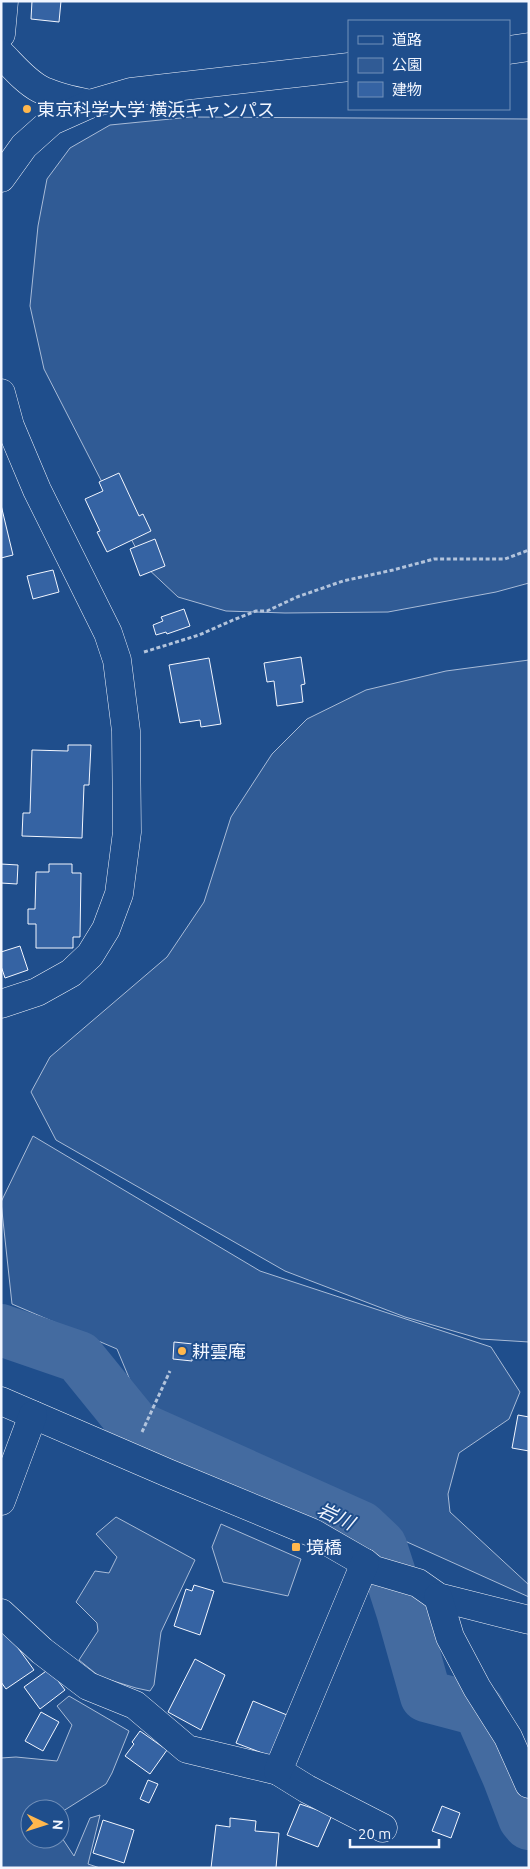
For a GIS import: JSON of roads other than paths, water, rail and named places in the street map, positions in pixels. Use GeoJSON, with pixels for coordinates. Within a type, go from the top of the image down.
{"type":"FeatureCollection","features":[{"type":"Feature","properties":{"kind":"street"},"geometry":{"type":"LineString","coordinates":[[1,34],[4,1]]}},
{"type":"Feature","properties":{"kind":"street"},"geometry":{"type":"LineString","coordinates":[[510,50],[529,48]]}},
{"type":"Feature","properties":{"kind":"street"},"geometry":{"type":"LineString","coordinates":[[1,54],[25,78],[39,88],[60,97],[90,104]]}},
{"type":"Feature","properties":{"kind":"street"},"geometry":{"type":"LineString","coordinates":[[1,178],[24,146],[52,121],[90,104],[131,92],[348,67]]}},
{"type":"Feature","properties":{"kind":"street"},"geometry":{"type":"LineString","coordinates":[[1,393],[10,426],[37,490],[108,633],[117,660],[126,730],[127,823],[119,894],[106,929],[90,955],[71,973],[36,992],[1,1004]]}},
{"type":"Feature","properties":{"kind":"street"},"geometry":{"type":"LineString","coordinates":[[1,1401],[313,1533],[369,1567],[428,1590],[529,1620]]}},
{"type":"Feature","properties":{"kind":"street"},"geometry":{"type":"LineString","coordinates":[[1,1501],[34,1415]]}},
{"type":"Feature","properties":{"kind":"street"},"geometry":{"type":"LineString","coordinates":[[278,1771],[369,1567]]}},
{"type":"Feature","properties":{"kind":"street"},"geometry":{"type":"LineString","coordinates":[[428,1590],[477,1688],[508,1737],[529,1784]]}},
{"type":"Feature","properties":{"kind":"street"},"geometry":{"type":"LineString","coordinates":[[1,1613],[42,1651],[88,1686],[135,1705],[187,1750],[278,1771],[307,1789],[383,1828]]}},
{"type":"Feature","properties":{"kind":"waterway","name":"岩川"},"geometry":{"type":"LineString","coordinates":[[1,1330],[79,1357],[135,1426],[361,1527],[381,1546],[426,1696],[479,1710],[524,1818],[529,1824]]}},
{"type":"Feature","properties":{"kind":"place","name":"東京科学大学 横浜キャンパス"},"geometry":{"type":"Point","coordinates":[27,109]}},
{"type":"Feature","properties":{"kind":"place","name":"耕雲庵"},"geometry":{"type":"Point","coordinates":[182,1351]}},
{"type":"Feature","properties":{"kind":"place","name":"境橋"},"geometry":{"type":"Point","coordinates":[296,1547]}}]}
